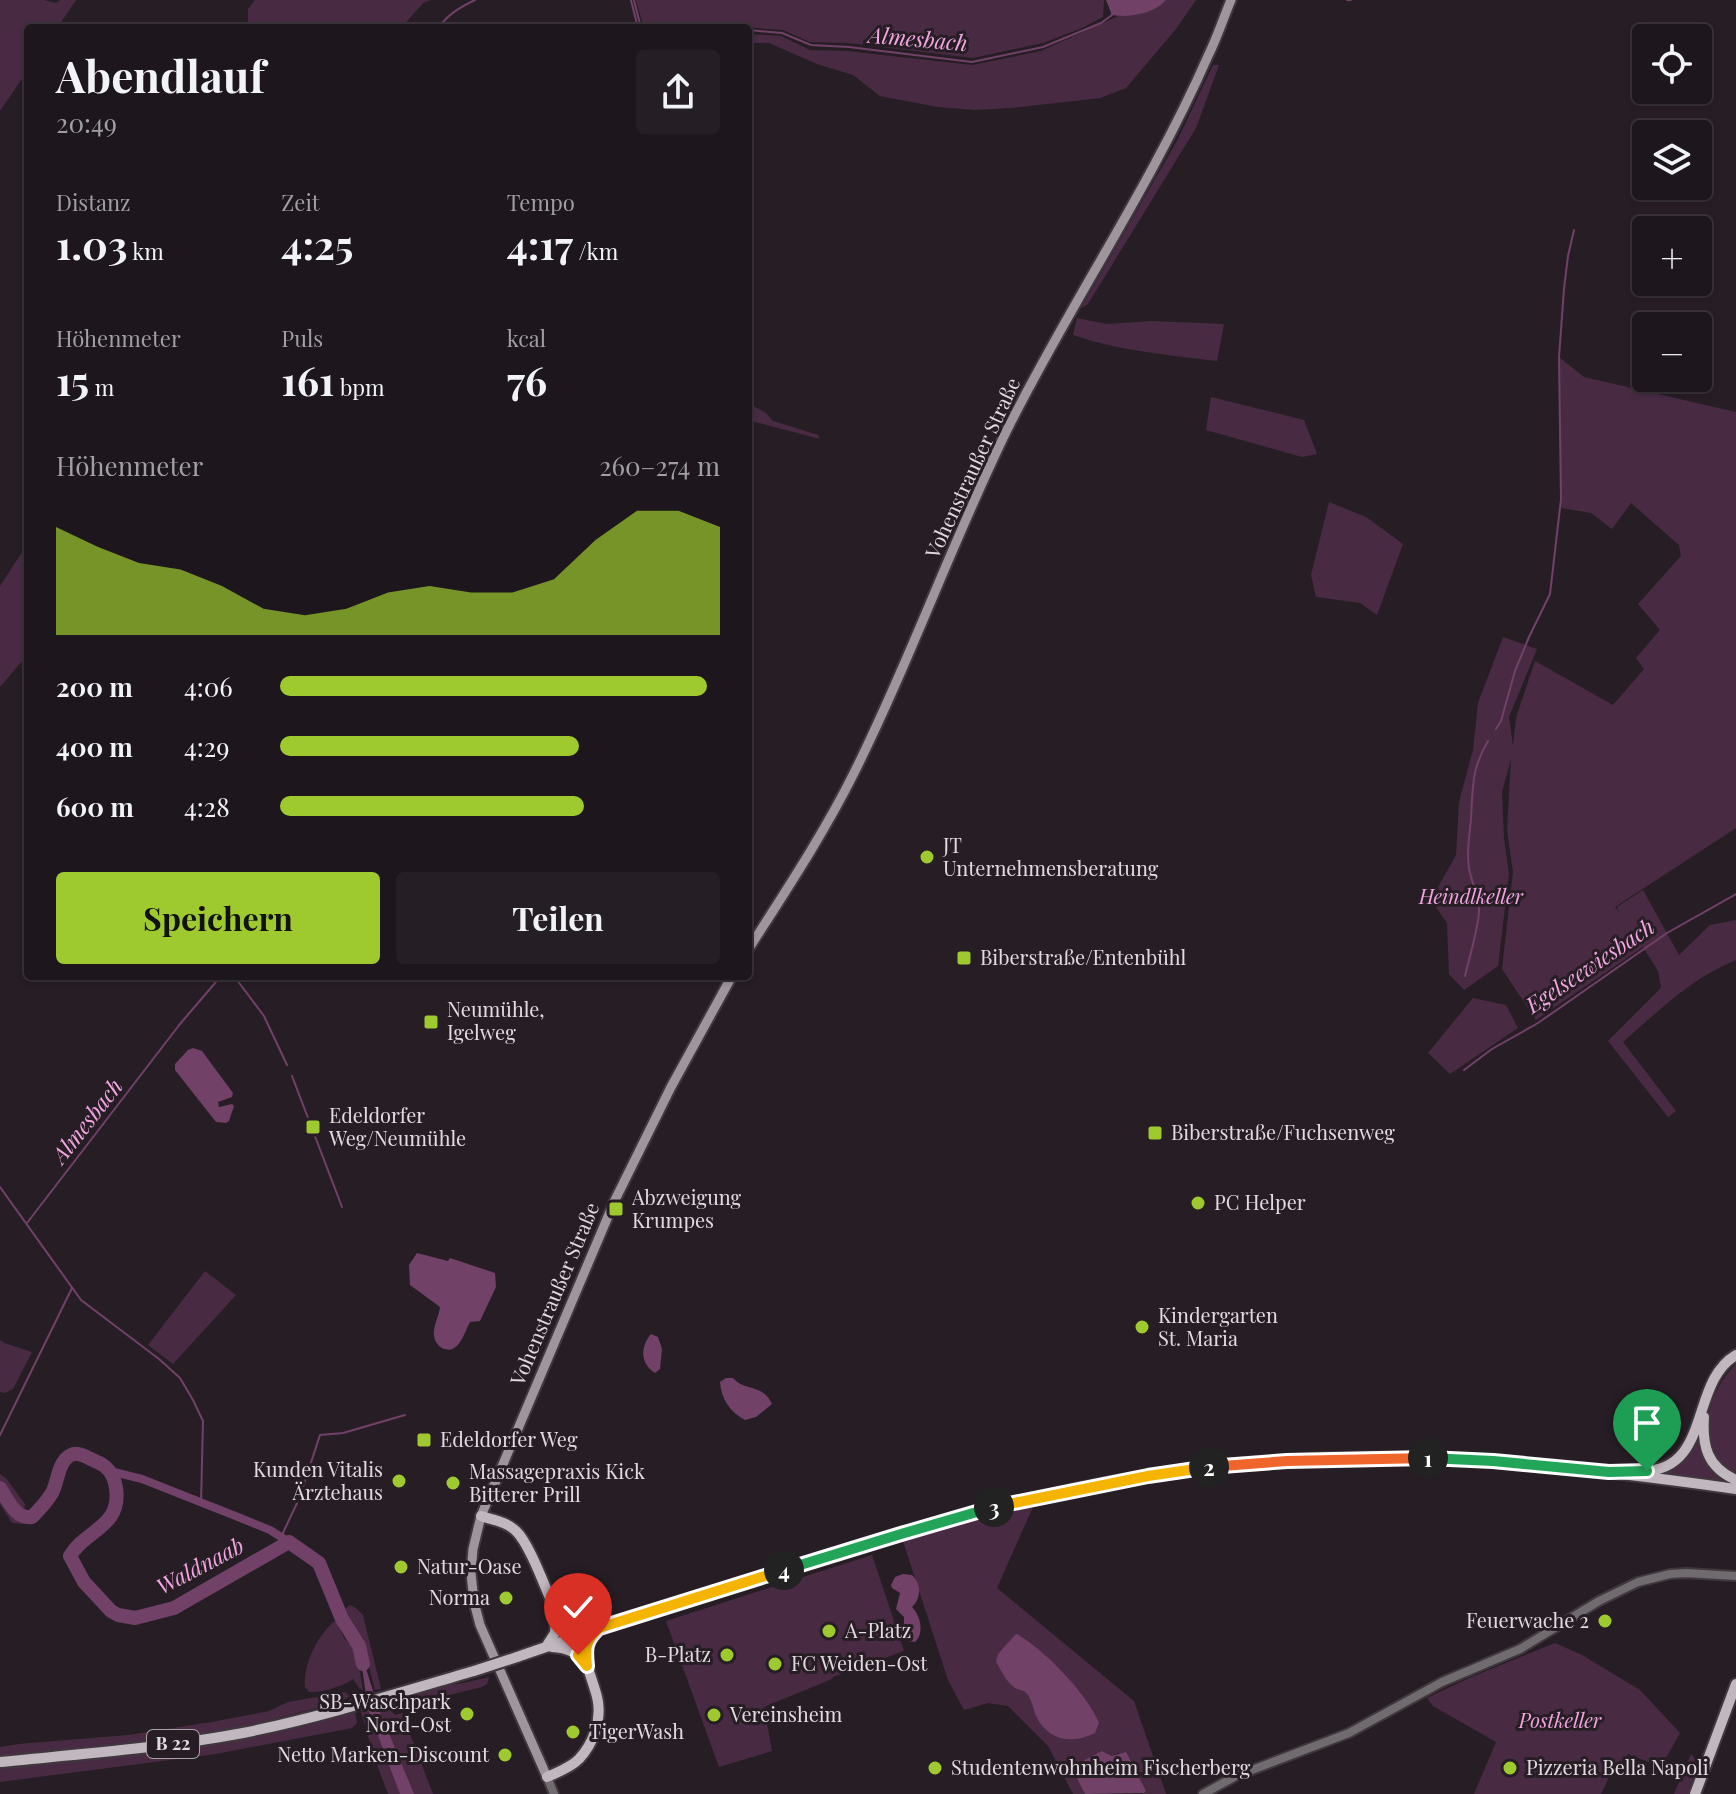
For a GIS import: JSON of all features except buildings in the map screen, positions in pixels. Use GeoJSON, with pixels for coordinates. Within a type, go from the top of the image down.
{"type":"FeatureCollection","features":[{"type":"Feature","properties":{"kind":"main road","name":"Vohenstraußer Straße"},"geometry":{"type":"LineString","coordinates":[[752,944],[820,836],[848,784],[1006,434],[1047,352],[1171,131],[1208,57],[1231,0]]}},
{"type":"Feature","properties":{"kind":"main road","name":"Vohenstraußer Straße"},"geometry":{"type":"LineString","coordinates":[[547,1777],[480,1625],[471,1573],[473,1549],[481,1516],[615,1200],[671,1087],[730,980]]}},
{"type":"Feature","properties":{"kind":"main road","name":"B 22"},"geometry":{"type":"LineString","coordinates":[[1609,1472],[1660,1470],[1684,1453],[1691,1442],[1715,1375],[1736,1355]]}},
{"type":"Feature","properties":{"kind":"main road","name":"B 22"},"geometry":{"type":"LineString","coordinates":[[1704,1403],[1703,1437],[1708,1455],[1720,1471],[1736,1480]]}},
{"type":"Feature","properties":{"kind":"main road","name":"B 22"},"geometry":{"type":"LineString","coordinates":[[0,1762],[154,1747],[244,1732],[342,1709],[474,1671],[599,1628],[901,1534],[1010,1503],[1148,1476],[1238,1464],[1318,1459],[1425,1458],[1609,1472],[1736,1489]]}},
{"type":"Feature","properties":{"kind":"main road"},"geometry":{"type":"LineString","coordinates":[[481,1516],[509,1526],[524,1540],[556,1612],[555,1633],[545,1647]]}},
{"type":"Feature","properties":{"kind":"main road"},"geometry":{"type":"LineString","coordinates":[[556,1612],[568,1624],[599,1628]]}},
{"type":"Feature","properties":{"kind":"main road"},"geometry":{"type":"LineString","coordinates":[[547,1777],[578,1760],[596,1731],[598,1701],[587,1666],[586,1649],[590,1636],[599,1628]]}},
{"type":"Feature","properties":{"kind":"main road"},"geometry":{"type":"LineString","coordinates":[[545,1647],[572,1651],[587,1666]]}},
{"type":"Feature","properties":{"kind":"main road"},"geometry":{"type":"LineString","coordinates":[[1695,1794],[1736,1684]]}},
{"type":"Feature","properties":{"kind":"street"},"geometry":{"type":"LineString","coordinates":[[1203,1794],[1236,1776],[1349,1733],[1442,1682],[1520,1649],[1617,1591],[1638,1582],[1670,1574],[1710,1573],[1736,1578]]}},
{"type":"Feature","properties":{"kind":"street"},"geometry":{"type":"LineString","coordinates":[[547,1777],[554,1794]]}},
{"type":"Feature","properties":{"kind":"green space"},"geometry":{"type":"Polygon","coordinates":[[[0,0],[56,3],[76,0],[60,24],[24,24],[24,76],[0,111],[0,0]]]}},
{"type":"Feature","properties":{"kind":"green space"},"geometry":{"type":"Polygon","coordinates":[[[255,0],[431,0],[423,3],[405,24],[248,24],[248,9],[255,0]]]}},
{"type":"Feature","properties":{"kind":"green space"},"geometry":{"type":"Polygon","coordinates":[[[636,0],[1104,0],[1103,17],[1082,28],[1043,43],[973,58],[849,43],[810,42],[783,30],[752,28],[752,24],[643,24],[636,0]]]}},
{"type":"Feature","properties":{"kind":"green space"},"geometry":{"type":"Polygon","coordinates":[[[1166,0],[1196,0],[1176,29],[1126,88],[1100,98],[1011,108],[975,110],[938,107],[880,96],[853,75],[817,64],[769,43],[752,43],[752,34],[781,36],[810,50],[847,51],[972,65],[1041,51],[1118,16],[1137,15],[1166,0]]]}},
{"type":"Feature","properties":{"kind":"green space"},"geometry":{"type":"Polygon","coordinates":[[[1213,65],[1219,65],[1196,128],[1088,304],[1081,308],[1178,139],[1213,65]]]}},
{"type":"Feature","properties":{"kind":"green space"},"geometry":{"type":"Polygon","coordinates":[[[1077,318],[1106,324],[1152,321],[1224,324],[1217,361],[1144,352],[1073,335],[1077,318]]]}},
{"type":"Feature","properties":{"kind":"green space","name":"Heindlkeller"},"geometry":{"type":"Polygon","coordinates":[[[1559,357],[1584,377],[1632,388],[1632,392],[1649,392],[1736,412],[1736,828],[1615,907],[1619,912],[1617,907],[1643,890],[1679,955],[1710,925],[1736,920],[1736,960],[1690,986],[1623,1042],[1676,1111],[1668,1117],[1608,1041],[1661,988],[1658,971],[1643,947],[1536,1020],[1502,969],[1513,872],[1507,830],[1511,759],[1502,792],[1509,874],[1498,966],[1464,990],[1449,974],[1447,923],[1431,900],[1456,855],[1459,802],[1473,750],[1478,703],[1503,637],[1537,649],[1509,717],[1513,746],[1516,718],[1535,661],[1613,705],[1644,669],[1636,658],[1660,630],[1638,604],[1681,556],[1679,545],[1631,503],[1612,529],[1591,513],[1561,508],[1559,357]]]}},
{"type":"Feature","properties":{"kind":"green space"},"geometry":{"type":"Polygon","coordinates":[[[1211,397],[1304,420],[1317,454],[1302,457],[1206,430],[1211,397]]]}},
{"type":"Feature","properties":{"kind":"green space"},"geometry":{"type":"Polygon","coordinates":[[[752,405],[773,421],[818,435],[820,439],[752,421],[752,405]]]}},
{"type":"Feature","properties":{"kind":"green space"},"geometry":{"type":"Polygon","coordinates":[[[1329,502],[1366,517],[1403,544],[1377,615],[1360,603],[1316,597],[1311,575],[1329,502]]]}},
{"type":"Feature","properties":{"kind":"green space"},"geometry":{"type":"Polygon","coordinates":[[[24,549],[24,659],[0,687],[0,586],[24,549]]]}},
{"type":"Feature","properties":{"kind":"green space"},"geometry":{"type":"Polygon","coordinates":[[[1473,998],[1506,1005],[1518,1028],[1450,1074],[1428,1053],[1473,998]]]}},
{"type":"Feature","properties":{"kind":"green space"},"geometry":{"type":"Polygon","coordinates":[[[205,1271],[236,1295],[173,1364],[148,1345],[205,1271]]]}},
{"type":"Feature","properties":{"kind":"green space"},"geometry":{"type":"Polygon","coordinates":[[[0,1340],[32,1352],[13,1389],[5,1393],[0,1392],[0,1340]]]}},
{"type":"Feature","properties":{"kind":"green space"},"geometry":{"type":"Polygon","coordinates":[[[1736,1364],[1736,1476],[1716,1459],[1707,1435],[1707,1422],[1720,1384],[1736,1364]]]}},
{"type":"Feature","properties":{"kind":"green space"},"geometry":{"type":"Polygon","coordinates":[[[1700,1431],[1703,1451],[1734,1484],[1655,1475],[1679,1465],[1700,1431]]]}},
{"type":"Feature","properties":{"kind":"green space"},"geometry":{"type":"Polygon","coordinates":[[[0,1474],[25,1504],[23,1524],[12,1523],[0,1504],[0,1474]]]}},
{"type":"Feature","properties":{"kind":"green space"},"geometry":{"type":"Polygon","coordinates":[[[1036,1500],[997,1588],[1134,1701],[1166,1794],[1142,1794],[1119,1753],[1112,1756],[1103,1751],[1073,1766],[1072,1770],[1085,1794],[1073,1794],[1048,1746],[1008,1706],[988,1703],[964,1710],[948,1680],[903,1541],[1036,1500]],[[1021,1636],[1001,1671],[1012,1686],[1030,1698],[1037,1718],[1054,1735],[1077,1690],[1044,1654],[1021,1636]]]}},
{"type":"Feature","properties":{"kind":"green space","name":"FC Weiden-Ost"},"geometry":{"type":"Polygon","coordinates":[[[872,1555],[904,1651],[764,1707],[772,1751],[719,1767],[666,1621],[872,1555]]]}},
{"type":"Feature","properties":{"kind":"green space"},"geometry":{"type":"Polygon","coordinates":[[[350,1605],[363,1615],[381,1689],[375,1690],[362,1639],[343,1611],[350,1605]]]}},
{"type":"Feature","properties":{"kind":"green space"},"geometry":{"type":"Polygon","coordinates":[[[336,1620],[358,1661],[363,1690],[353,1679],[332,1688],[309,1692],[305,1687],[305,1678],[309,1659],[323,1633],[336,1620]]]}},
{"type":"Feature","properties":{"kind":"green space","name":"Postkeller"},"geometry":{"type":"Polygon","coordinates":[[[1555,1643],[1582,1655],[1640,1690],[1680,1733],[1661,1767],[1628,1754],[1613,1769],[1601,1794],[1474,1794],[1496,1742],[1433,1706],[1427,1698],[1555,1643]]]}},
{"type":"Feature","properties":{"kind":"green space"},"geometry":{"type":"Polygon","coordinates":[[[489,1677],[482,1687],[398,1711],[390,1704],[448,1685],[489,1677]]]}},
{"type":"Feature","properties":{"kind":"green space"},"geometry":{"type":"Polygon","coordinates":[[[345,1692],[350,1696],[339,1702],[243,1727],[167,1740],[0,1757],[0,1747],[128,1735],[212,1722],[269,1711],[288,1702],[345,1692]]]}},
{"type":"Feature","properties":{"kind":"green space"},"geometry":{"type":"Polygon","coordinates":[[[386,1705],[395,1715],[402,1713],[433,1794],[388,1794],[361,1712],[386,1705]]]}},
{"type":"Feature","properties":{"kind":"green space"},"geometry":{"type":"Polygon","coordinates":[[[355,1713],[357,1723],[352,1728],[216,1754],[0,1782],[0,1768],[183,1749],[355,1713]]]}},
{"type":"Feature","properties":{"kind":"green space"},"geometry":{"type":"Polygon","coordinates":[[[1691,1754],[1700,1764],[1689,1794],[1674,1794],[1691,1754]]]}},
{"type":"Feature","properties":{"kind":"shaded area"},"geometry":{"type":"Polygon","coordinates":[[[1106,0],[1166,0],[1148,12],[1126,16],[1112,15],[1106,0]]]}},
{"type":"Feature","properties":{"kind":"shaded area"},"geometry":{"type":"Polygon","coordinates":[[[193,1048],[202,1051],[233,1093],[232,1097],[218,1102],[219,1107],[234,1106],[226,1123],[216,1122],[175,1070],[175,1064],[193,1048]]]}},
{"type":"Feature","properties":{"kind":"shaded area"},"geometry":{"type":"Polygon","coordinates":[[[417,1253],[448,1261],[450,1258],[495,1273],[496,1287],[480,1321],[470,1322],[461,1341],[450,1350],[439,1346],[434,1336],[440,1307],[410,1285],[409,1265],[417,1253]]]}},
{"type":"Feature","properties":{"kind":"shaded area"},"geometry":{"type":"Polygon","coordinates":[[[651,1334],[658,1337],[662,1349],[660,1369],[655,1373],[646,1365],[643,1355],[651,1334]]]}},
{"type":"Feature","properties":{"kind":"shaded area"},"geometry":{"type":"Polygon","coordinates":[[[733,1378],[758,1390],[772,1404],[756,1417],[745,1420],[725,1400],[720,1382],[733,1378]]]}},
{"type":"Feature","properties":{"kind":"shaded area"},"geometry":{"type":"Polygon","coordinates":[[[912,1575],[919,1587],[919,1596],[912,1607],[920,1624],[920,1634],[915,1642],[908,1641],[904,1617],[896,1609],[900,1593],[891,1585],[895,1577],[912,1575]]]}},
{"type":"Feature","properties":{"kind":"shaded area"},"geometry":{"type":"Polygon","coordinates":[[[1017,1634],[1040,1650],[1075,1686],[1099,1723],[1095,1733],[1078,1739],[1062,1738],[1054,1736],[1041,1725],[1028,1695],[1009,1683],[996,1662],[998,1654],[1017,1634]]]}},
{"type":"Feature","properties":{"kind":"shaded area"},"geometry":{"type":"Polygon","coordinates":[[[359,1646],[378,1707],[414,1794],[400,1794],[368,1709],[359,1646]]]}},
{"type":"Feature","properties":{"kind":"shaded area"},"geometry":{"type":"Polygon","coordinates":[[[1102,1751],[1112,1756],[1126,1752],[1146,1791],[1085,1794],[1073,1766],[1102,1751]]]}},
{"type":"Feature","properties":{"kind":"waterway","name":"Almesbach"},"geometry":{"type":"LineString","coordinates":[[441,24],[475,0]]}},
{"type":"Feature","properties":{"kind":"waterway","name":"Almesbach"},"geometry":{"type":"LineString","coordinates":[[631,0],[637,24]]}},
{"type":"Feature","properties":{"kind":"waterway","name":"Almesbach"},"geometry":{"type":"LineString","coordinates":[[634,0],[640,24]]}},
{"type":"Feature","properties":{"kind":"waterway","name":"Almesbach"},"geometry":{"type":"LineString","coordinates":[[752,30],[782,33],[811,45],[972,62],[1043,47],[1101,23],[1112,12]]}},
{"type":"Feature","properties":{"kind":"waterway"},"geometry":{"type":"LineString","coordinates":[[1496,729],[1515,671],[1550,594],[1561,499],[1559,357],[1564,289],[1574,230]]}},
{"type":"Feature","properties":{"kind":"waterway"},"geometry":{"type":"LineString","coordinates":[[1465,976],[1479,910],[1468,862],[1473,788],[1478,761],[1488,741]]}},
{"type":"Feature","properties":{"kind":"waterway","name":"Egelseewiesbach"},"geometry":{"type":"LineString","coordinates":[[1464,1070],[1492,1049],[1538,1023],[1667,933],[1736,894]]}},
{"type":"Feature","properties":{"kind":"waterway","name":"Almesbach"},"geometry":{"type":"LineString","coordinates":[[27,1223],[180,1024],[218,980]]}},
{"type":"Feature","properties":{"kind":"waterway"},"geometry":{"type":"LineString","coordinates":[[237,980],[264,1016],[287,1065]]}},
{"type":"Feature","properties":{"kind":"waterway"},"geometry":{"type":"LineString","coordinates":[[292,1076],[342,1207]]}},
{"type":"Feature","properties":{"kind":"waterway","name":"Almesbach"},"geometry":{"type":"LineString","coordinates":[[0,1187],[81,1300],[180,1378],[203,1421],[201,1503]]}},
{"type":"Feature","properties":{"kind":"waterway","name":"Almesbach"},"geometry":{"type":"LineString","coordinates":[[0,1435],[72,1288]]}},
{"type":"Feature","properties":{"kind":"waterway"},"geometry":{"type":"LineString","coordinates":[[281,1537],[299,1499],[320,1435],[343,1433],[405,1415]]}},
{"type":"Feature","properties":{"kind":"waterway","name":"Waldnaab"},"geometry":{"type":"LineString","coordinates":[[0,1488],[17,1512],[32,1517],[52,1493],[61,1467],[71,1455],[83,1455],[107,1468],[116,1488],[113,1511],[108,1520],[70,1556],[84,1582],[118,1615],[135,1618],[174,1608],[289,1542],[319,1563],[342,1619],[359,1646],[363,1664]]}},
{"type":"Feature","properties":{"kind":"waterway","name":"Almesbach"},"geometry":{"type":"LineString","coordinates":[[110,1471],[142,1479],[238,1517],[270,1530],[289,1542]]}},
{"type":"Feature","properties":{"kind":"place","name":"JT Unternehmensberatung"},"geometry":{"type":"Point","coordinates":[927,857]}},
{"type":"Feature","properties":{"kind":"place","name":"Biberstraße/Entenbühl"},"geometry":{"type":"Point","coordinates":[964,958]}},
{"type":"Feature","properties":{"kind":"place","name":"Neumühle, Igelweg"},"geometry":{"type":"Point","coordinates":[431,1022]}},
{"type":"Feature","properties":{"kind":"place","name":"Edeldorfer Weg/Neumühle"},"geometry":{"type":"Point","coordinates":[313,1127]}},
{"type":"Feature","properties":{"kind":"place","name":"Biberstraße/Fuchsenweg"},"geometry":{"type":"Point","coordinates":[1155,1133]}},
{"type":"Feature","properties":{"kind":"place","name":"PC Helper"},"geometry":{"type":"Point","coordinates":[1198,1203]}},
{"type":"Feature","properties":{"kind":"place","name":"Abzweigung Krumpes"},"geometry":{"type":"Point","coordinates":[616,1209]}},
{"type":"Feature","properties":{"kind":"place","name":"Kindergarten St. Maria"},"geometry":{"type":"Point","coordinates":[1142,1327]}},
{"type":"Feature","properties":{"kind":"place","name":"Edeldorfer Weg"},"geometry":{"type":"Point","coordinates":[424,1440]}},
{"type":"Feature","properties":{"kind":"place","name":"Kunden Vitalis Ärztehaus"},"geometry":{"type":"Point","coordinates":[399,1481]}},
{"type":"Feature","properties":{"kind":"place","name":"Massagepraxis Kick Bitterer Prill"},"geometry":{"type":"Point","coordinates":[453,1483]}},
{"type":"Feature","properties":{"kind":"place","name":"Natur-Oase"},"geometry":{"type":"Point","coordinates":[401,1567]}},
{"type":"Feature","properties":{"kind":"place","name":"Norma"},"geometry":{"type":"Point","coordinates":[506,1598]}},
{"type":"Feature","properties":{"kind":"place","name":"Feuerwache 2"},"geometry":{"type":"Point","coordinates":[1605,1621]}},
{"type":"Feature","properties":{"kind":"place","name":"A-Platz"},"geometry":{"type":"Point","coordinates":[829,1631]}},
{"type":"Feature","properties":{"kind":"place","name":"B-Platz"},"geometry":{"type":"Point","coordinates":[727,1655]}},
{"type":"Feature","properties":{"kind":"place","name":"FC Weiden-Ost"},"geometry":{"type":"Point","coordinates":[775,1664]}},
{"type":"Feature","properties":{"kind":"place","name":"SB-Waschpark Nord-Ost"},"geometry":{"type":"Point","coordinates":[467,1714]}},
{"type":"Feature","properties":{"kind":"place","name":"Vereinsheim"},"geometry":{"type":"Point","coordinates":[714,1715]}},
{"type":"Feature","properties":{"kind":"place","name":"TigerWash"},"geometry":{"type":"Point","coordinates":[573,1732]}},
{"type":"Feature","properties":{"kind":"place","name":"Netto Marken-Discount"},"geometry":{"type":"Point","coordinates":[505,1755]}},
{"type":"Feature","properties":{"kind":"place","name":"Studentenwohnheim Fischerberg"},"geometry":{"type":"Point","coordinates":[935,1768]}},
{"type":"Feature","properties":{"kind":"place","name":"Pizzeria Bella Napoli"},"geometry":{"type":"Point","coordinates":[1510,1768]}},
{"type":"Feature","properties":{"kind":"route"},"geometry":{"type":"LineString","coordinates":[[578,1655],[587,1666],[587,1642],[599,1628],[1010,1503],[1148,1476],[1238,1464],[1395,1458],[1493,1461],[1609,1472],[1647,1471]]}}]}
